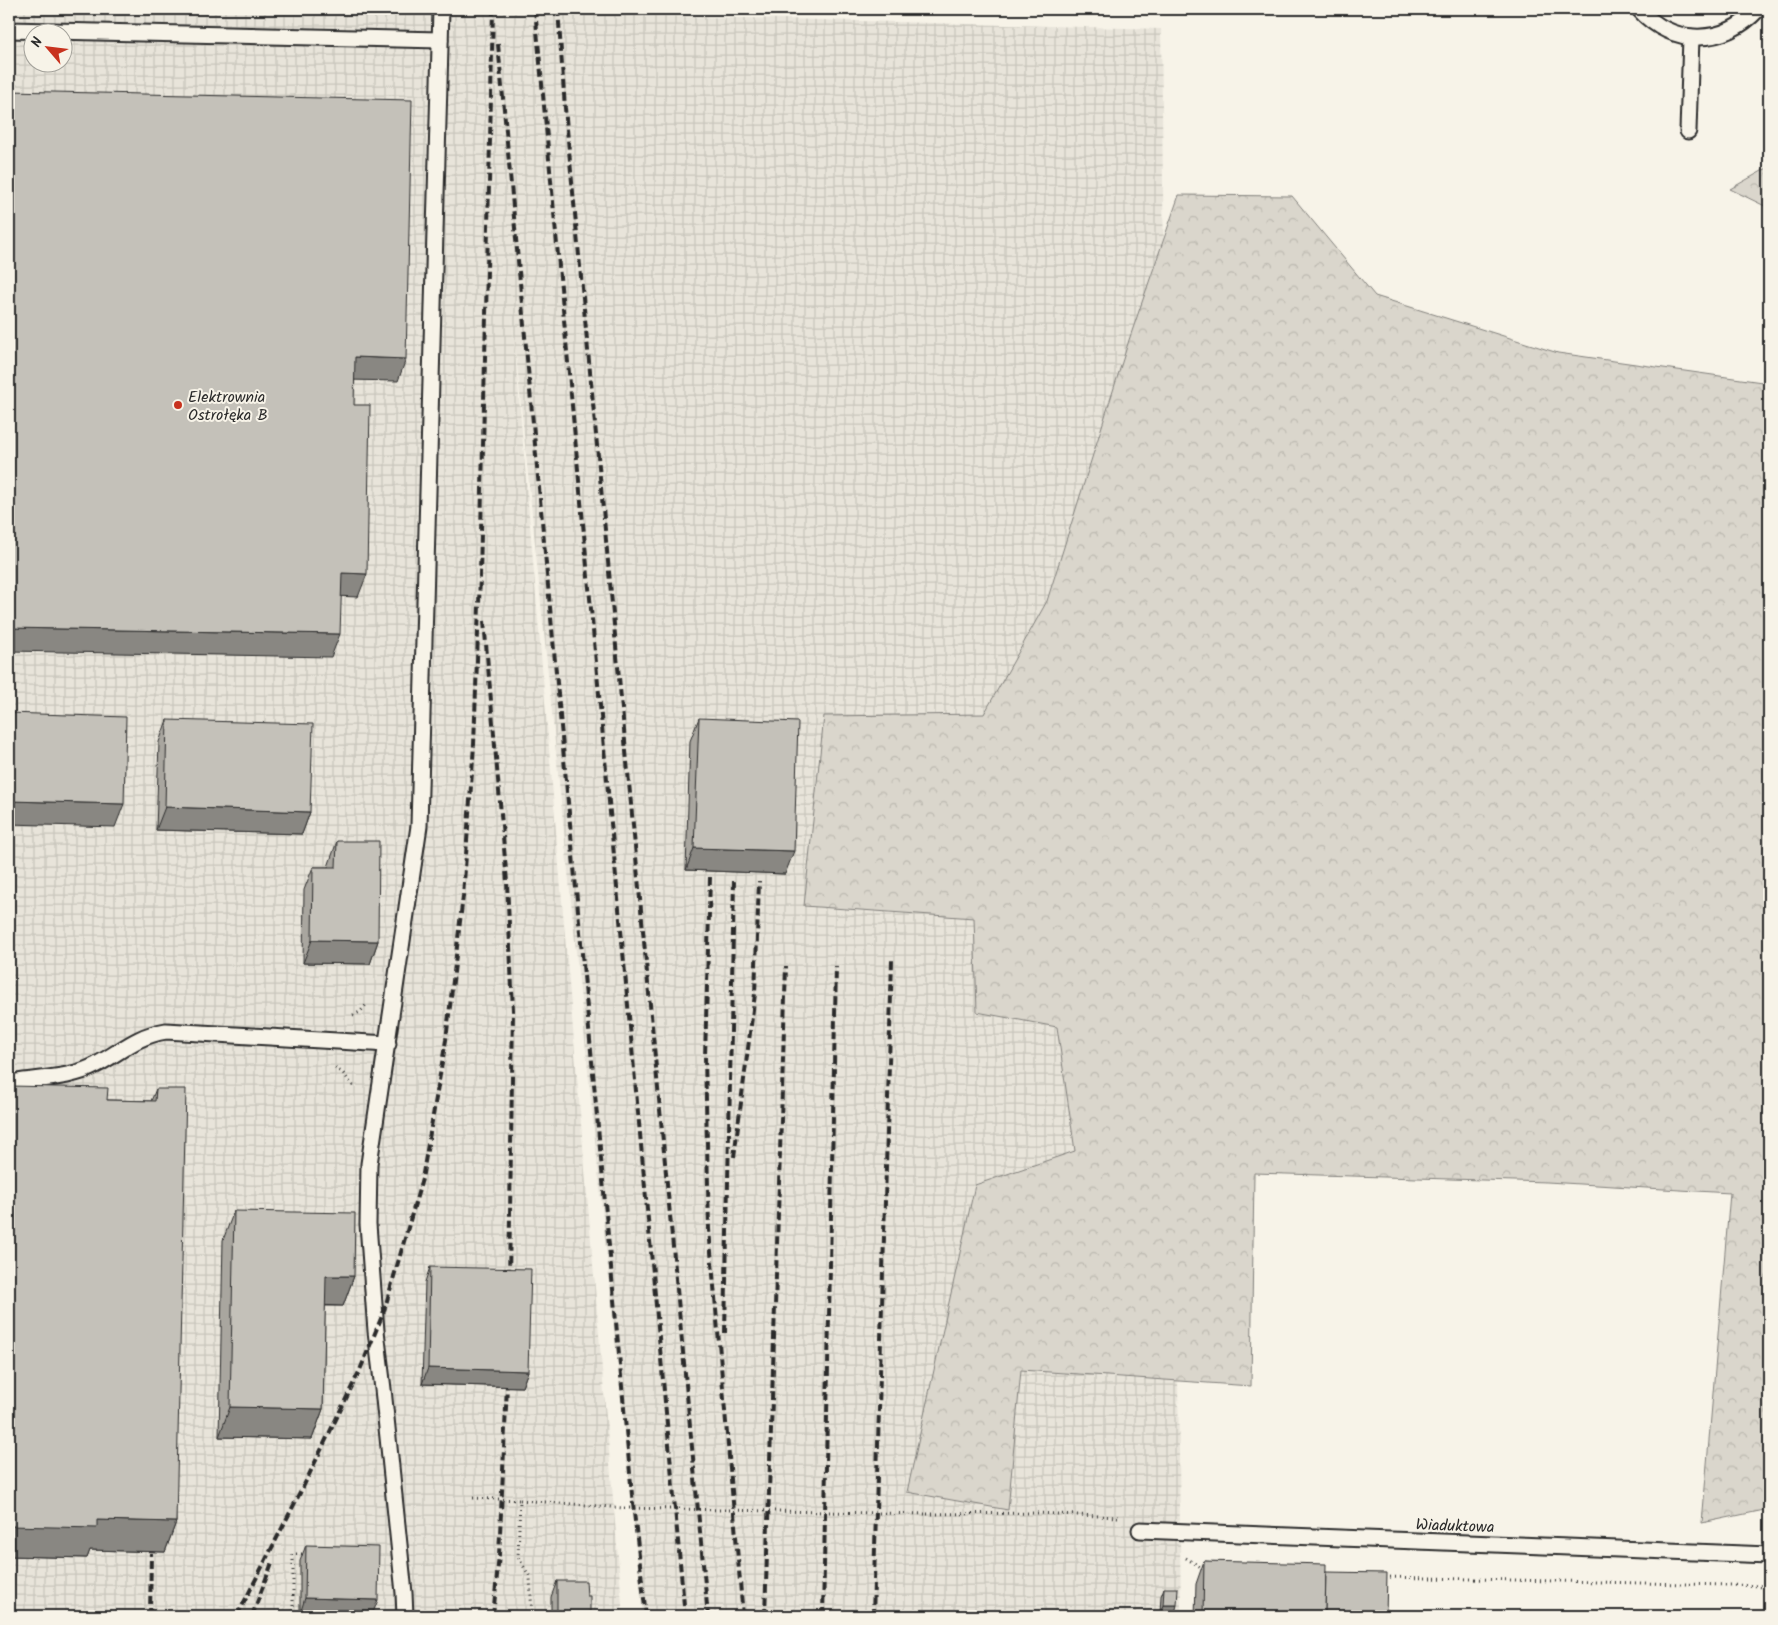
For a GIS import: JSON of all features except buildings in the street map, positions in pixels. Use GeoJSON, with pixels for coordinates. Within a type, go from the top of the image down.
{"type":"FeatureCollection","features":[{"type":"Feature","properties":{"kind":"lane"},"geometry":{"type":"LineString","coordinates":[[405,1616],[376,1332],[368,1224],[370,1164],[419,826],[441,9]]}},
{"type":"Feature","properties":{"kind":"lane"},"geometry":{"type":"LineString","coordinates":[[1639,9],[1649,20],[1668,32],[1691,38],[1712,37],[1732,30],[1749,19],[1758,9]]}},
{"type":"Feature","properties":{"kind":"lane"},"geometry":{"type":"LineString","coordinates":[[9,30],[440,40]]}},
{"type":"Feature","properties":{"kind":"lane"},"geometry":{"type":"LineString","coordinates":[[1688,131],[1691,38]]}},
{"type":"Feature","properties":{"kind":"lane"},"geometry":{"type":"LineString","coordinates":[[9,1085],[16,1082],[73,1074],[96,1065],[150,1034],[166,1031],[388,1044]]}},
{"type":"Feature","properties":{"kind":"lane","name":"Wiaduktowa"},"geometry":{"type":"LineString","coordinates":[[1140,1530],[1769,1555]]}},
{"type":"Feature","properties":{"kind":"path"},"geometry":{"type":"LineString","coordinates":[[346,1018],[360,1012],[369,1002]]}},
{"type":"Feature","properties":{"kind":"path"},"geometry":{"type":"LineString","coordinates":[[473,1498],[624,1508],[927,1514],[1039,1513]]}},
{"type":"Feature","properties":{"kind":"path"},"geometry":{"type":"LineString","coordinates":[[520,1500],[518,1557],[530,1577],[532,1616]]}},
{"type":"Feature","properties":{"kind":"path"},"geometry":{"type":"LineString","coordinates":[[293,1616],[293,1554],[313,1554]]}},
{"type":"Feature","properties":{"kind":"shaded area"},"geometry":{"type":"Polygon","coordinates":[[[9,9],[476,9],[476,11],[1161,29],[1181,1616],[643,1616],[512,315],[623,1616],[9,1616],[9,9]]]}},
{"type":"Feature","properties":{"kind":"green space"},"geometry":{"type":"Polygon","coordinates":[[[1769,167],[1769,208],[1730,189],[1769,167]]]}},
{"type":"Feature","properties":{"kind":"green space"},"geometry":{"type":"Polygon","coordinates":[[[1179,195],[1292,196],[1375,296],[1558,353],[1769,383],[1769,1509],[1702,1523],[1730,1193],[1547,1182],[1254,1173],[1251,1386],[1021,1370],[1008,1510],[907,1492],[975,1185],[1075,1151],[1057,1027],[977,1012],[974,918],[804,906],[824,716],[984,714],[1047,601],[1129,340],[1179,195]]]}},
{"type":"Feature","properties":{"kind":"railway"},"geometry":{"type":"LineString","coordinates":[[237,1616],[360,1370],[384,1311],[422,1179],[446,1040],[463,896],[474,745],[480,576],[493,9]]}},
{"type":"Feature","properties":{"kind":"railway"},"geometry":{"type":"LineString","coordinates":[[535,9],[685,1616]]}},
{"type":"Feature","properties":{"kind":"railway"},"geometry":{"type":"LineString","coordinates":[[558,9],[565,108],[708,1616]]}},
{"type":"Feature","properties":{"kind":"railway"},"geometry":{"type":"LineString","coordinates":[[498,44],[632,1495],[646,1616]]}},
{"type":"Feature","properties":{"kind":"railway"},"geometry":{"type":"LineString","coordinates":[[484,621],[507,882],[513,1010],[509,1282]]}},
{"type":"Feature","properties":{"kind":"railway"},"geometry":{"type":"LineString","coordinates":[[710,877],[705,1057],[709,1229],[743,1616]]}},
{"type":"Feature","properties":{"kind":"railway"},"geometry":{"type":"LineString","coordinates":[[725,1333],[734,880]]}},
{"type":"Feature","properties":{"kind":"railway"},"geometry":{"type":"LineString","coordinates":[[734,1157],[755,994],[759,881]]}},
{"type":"Feature","properties":{"kind":"railway"},"geometry":{"type":"LineString","coordinates":[[873,1616],[892,960]]}},
{"type":"Feature","properties":{"kind":"railway"},"geometry":{"type":"LineString","coordinates":[[765,1616],[786,966]]}},
{"type":"Feature","properties":{"kind":"railway"},"geometry":{"type":"LineString","coordinates":[[823,1616],[836,966]]}},
{"type":"Feature","properties":{"kind":"railway"},"geometry":{"type":"LineString","coordinates":[[493,1616],[499,1555],[507,1386]]}},
{"type":"Feature","properties":{"kind":"railway"},"geometry":{"type":"LineString","coordinates":[[150,1616],[151,1553]]}},
{"type":"Feature","properties":{"kind":"railway"},"geometry":{"type":"LineString","coordinates":[[252,1616],[273,1560]]}},
{"type":"Feature","properties":{"kind":"place","name":"Elektrownia Ostrołęka B"},"geometry":{"type":"Point","coordinates":[178,405]}}]}
